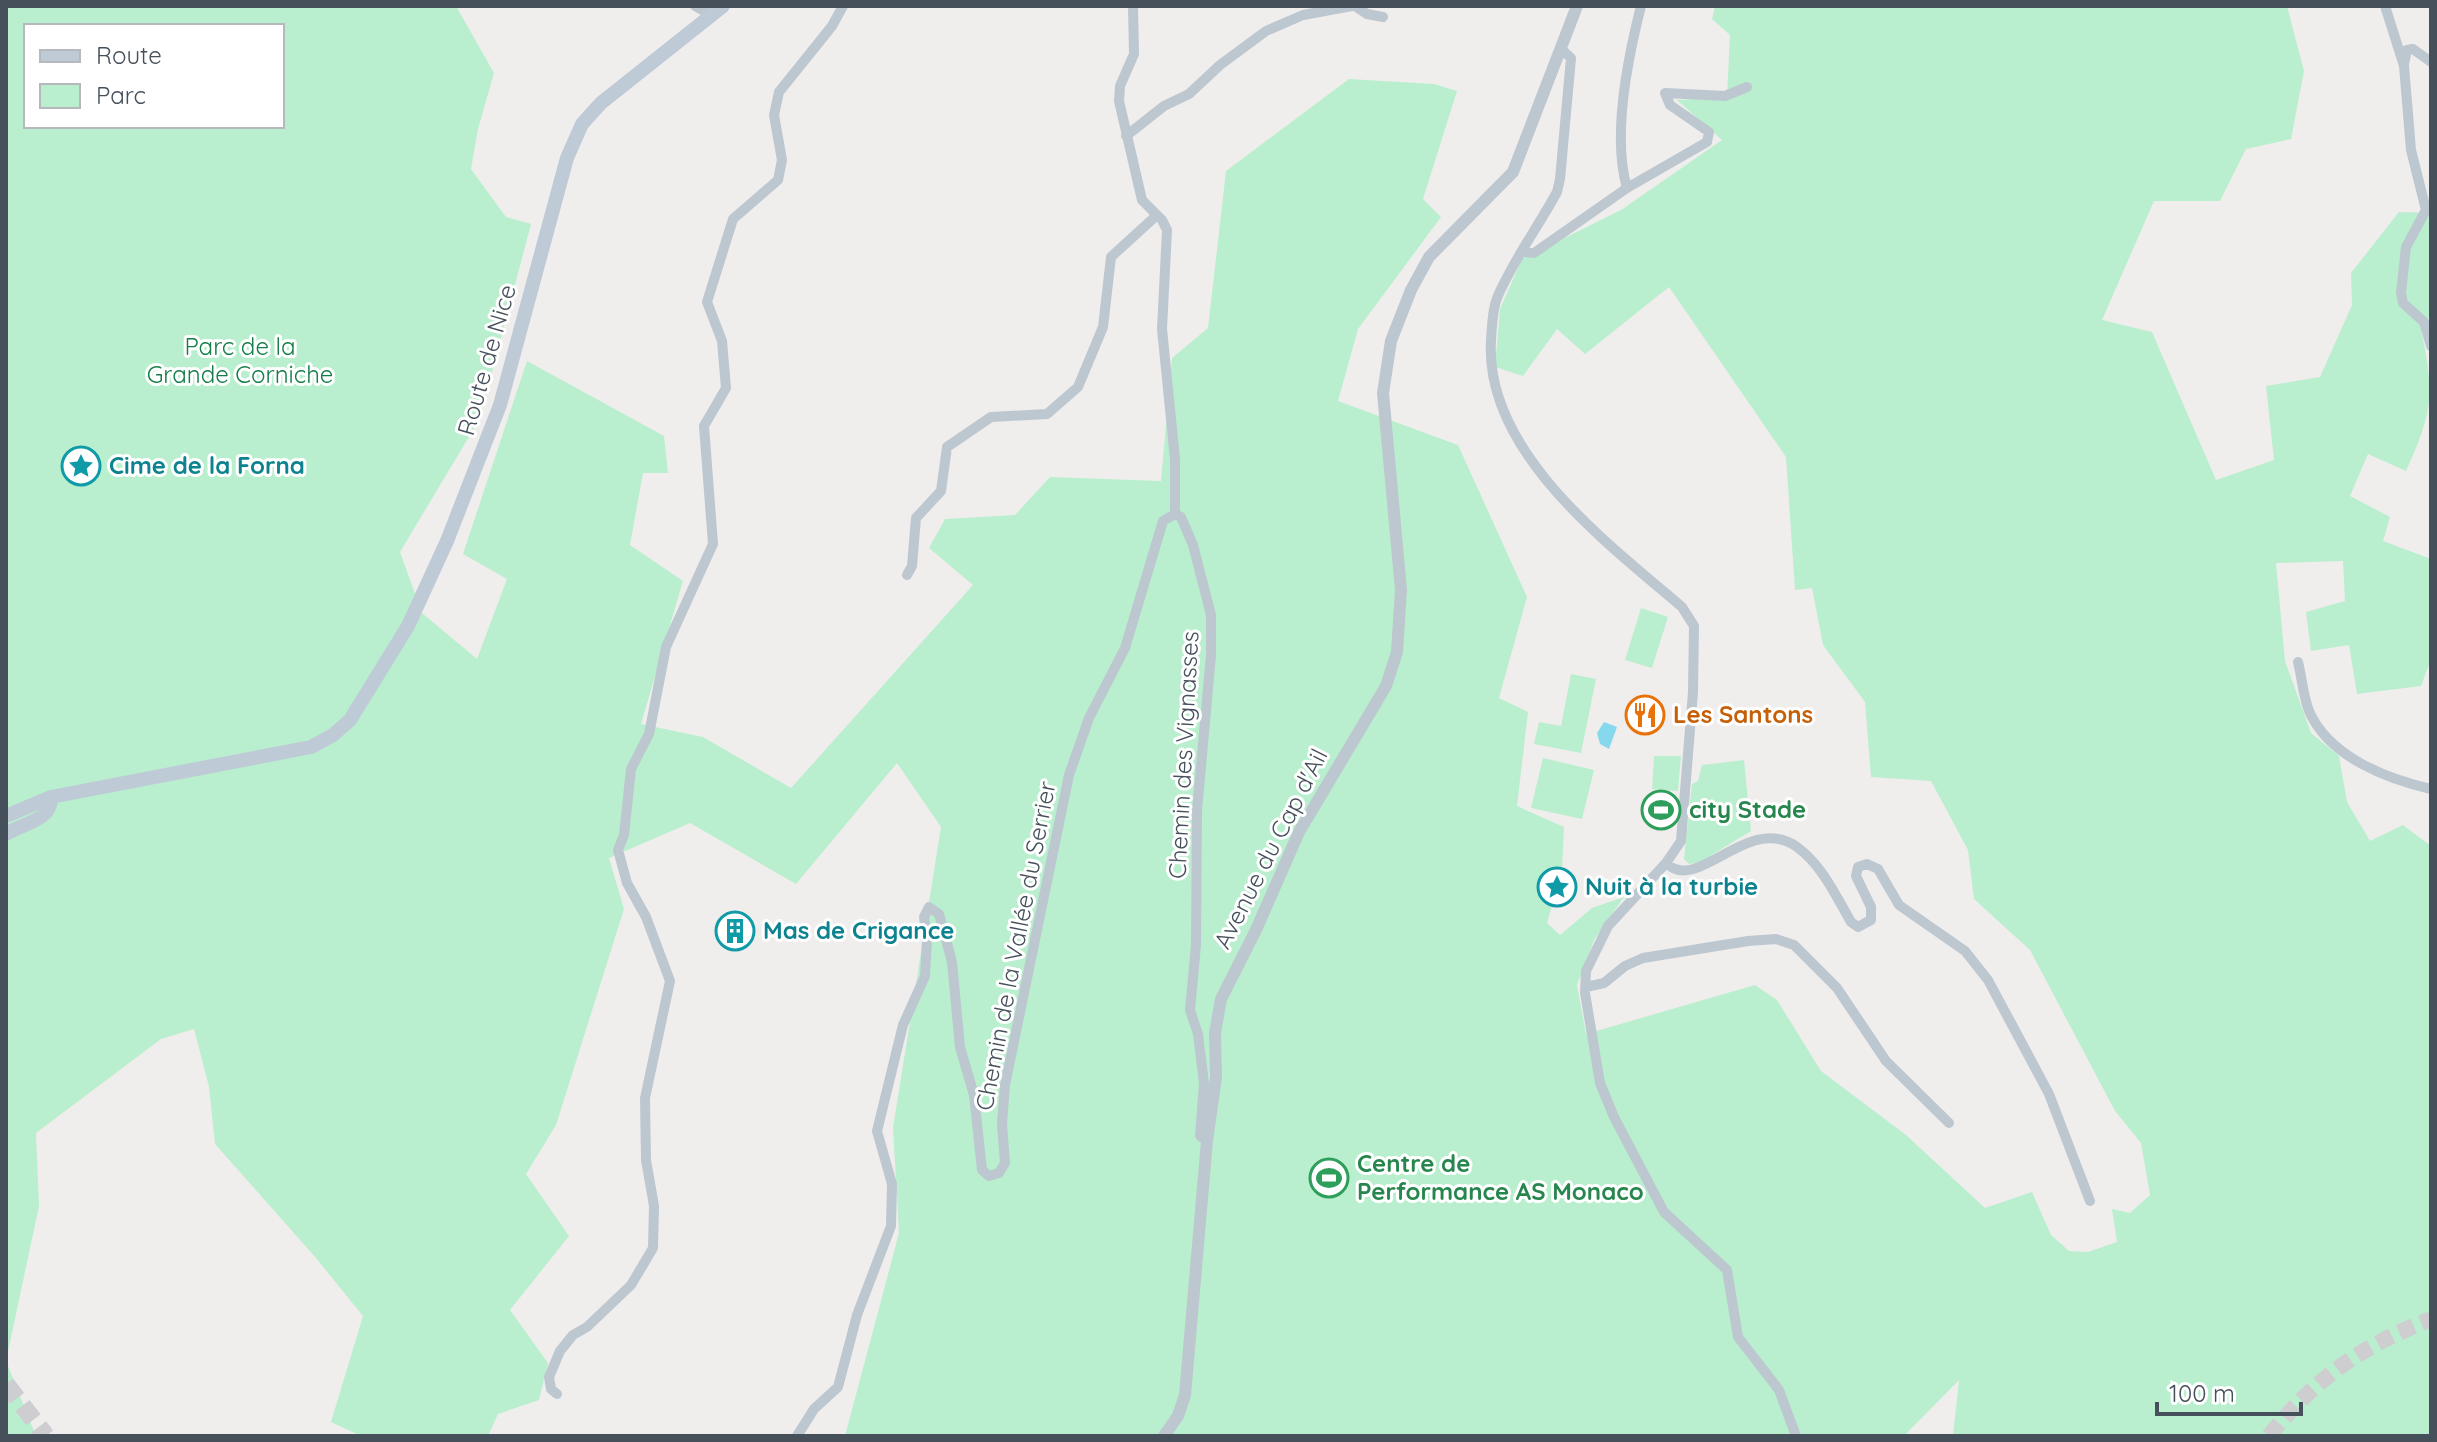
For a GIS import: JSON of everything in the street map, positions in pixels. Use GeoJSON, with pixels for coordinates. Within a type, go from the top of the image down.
{"type":"FeatureCollection","features":[{"type":"Feature","properties":{"kind":"main road","name":"Route de Nice"},"geometry":{"type":"LineString","coordinates":[[51,797],[311,747],[333,735],[350,720],[408,626],[447,541],[500,405],[567,158],[582,124],[601,103],[717,11]]}},
{"type":"Feature","properties":{"kind":"main road"},"geometry":{"type":"LineString","coordinates":[[6,816],[51,797],[52,807],[46,814],[6,834]]}},
{"type":"Feature","properties":{"kind":"street"},"geometry":{"type":"LineString","coordinates":[[695,6],[717,11]]}},
{"type":"Feature","properties":{"kind":"street"},"geometry":{"type":"LineString","coordinates":[[557,1394],[551,1389],[549,1377],[560,1351],[573,1335],[587,1327],[631,1285],[653,1248],[654,1206],[646,1160],[645,1098],[670,981],[646,917],[626,880],[618,850],[624,835],[631,769],[649,734],[666,647],[713,544],[704,426],[726,388],[722,341],[707,302],[733,219],[778,180],[782,160],[774,115],[779,92],[832,26],[843,6]]}},
{"type":"Feature","properties":{"kind":"street","name":"Chemin des Vignasses"},"geometry":{"type":"LineString","coordinates":[[1133,6],[1134,54],[1118,91],[1142,200],[1167,230],[1169,248],[1162,329],[1175,459],[1175,514],[1181,517],[1193,545],[1211,615],[1211,655],[1197,811],[1196,945],[1190,1010],[1198,1034],[1204,1083],[1200,1136],[1207,1141]]}},
{"type":"Feature","properties":{"kind":"street"},"geometry":{"type":"LineString","coordinates":[[1126,136],[1164,106],[1189,94],[1220,65],[1266,31],[1308,14],[1354,6],[1367,14],[1383,17]]}},
{"type":"Feature","properties":{"kind":"street","name":"Avenue du Cap d'Ail"},"geometry":{"type":"LineString","coordinates":[[1164,1436],[1178,1416],[1185,1395],[1207,1141],[1216,1077],[1215,1033],[1221,999],[1256,930],[1299,832],[1386,686],[1397,652],[1401,590],[1383,393],[1385,366],[1398,320],[1429,257],[1513,172],[1577,6]]}},
{"type":"Feature","properties":{"kind":"street"},"geometry":{"type":"LineString","coordinates":[[1627,188],[1623,124],[1626,65],[1641,6]]}},
{"type":"Feature","properties":{"kind":"street"},"geometry":{"type":"LineString","coordinates":[[2385,6],[2404,66],[2411,150],[2426,210],[2406,247],[2401,293],[2403,303],[2424,322],[2431,346]]}},
{"type":"Feature","properties":{"kind":"street"},"geometry":{"type":"LineString","coordinates":[[1561,49],[1571,58],[1560,179],[1557,192],[1497,299],[1493,319],[1491,378],[1502,410],[1528,454],[1571,509],[1682,607],[1694,626],[1692,703],[1681,841],[1666,863],[1608,926],[1593,952],[1586,987],[1600,1083],[1614,1117],[1664,1212],[1727,1270],[1738,1337],[1779,1390],[1796,1436]]}},
{"type":"Feature","properties":{"kind":"street"},"geometry":{"type":"LineString","coordinates":[[2404,66],[2407,50],[2424,54],[2431,62]]}},
{"type":"Feature","properties":{"kind":"street"},"geometry":{"type":"LineString","coordinates":[[1523,252],[1534,253],[1627,188],[1711,137],[1709,132],[1670,105],[1665,93],[1725,96],[1747,87]]}},
{"type":"Feature","properties":{"kind":"street"},"geometry":{"type":"LineString","coordinates":[[907,575],[912,566],[916,518],[941,491],[950,443],[991,417],[1037,417],[1071,395],[1083,379],[1103,327],[1111,257],[1157,215]]}},
{"type":"Feature","properties":{"kind":"street","name":"Chemin de la Vallée du Serrier"},"geometry":{"type":"LineString","coordinates":[[797,1436],[814,1409],[838,1387],[857,1315],[891,1226],[892,1184],[877,1131],[903,1025],[925,976],[927,940],[924,917],[929,907],[939,914],[952,962],[960,1047],[974,1095],[982,1170],[989,1176],[999,1173],[1005,1163],[1002,1124],[1005,1085],[1069,775],[1089,718],[1125,648],[1163,521],[1175,514]]}},
{"type":"Feature","properties":{"kind":"street"},"geometry":{"type":"LineString","coordinates":[[2298,662],[2309,710],[2319,728],[2371,771],[2431,789]]}},
{"type":"Feature","properties":{"kind":"street"},"geometry":{"type":"LineString","coordinates":[[1666,863],[1673,870],[1688,873],[1747,841],[1781,840],[1795,846],[1814,863],[1851,922],[1858,927],[1871,920],[1871,907],[1856,876],[1858,867],[1867,864],[1878,869],[1899,905],[1965,951],[1988,980],[2049,1094],[2090,1201]]}},
{"type":"Feature","properties":{"kind":"street"},"geometry":{"type":"LineString","coordinates":[[1586,987],[1604,983],[1625,966],[1643,958],[1748,941],[1776,939],[1794,945],[1837,988],[1886,1061],[1949,1123]]}},
{"type":"Feature","properties":{"kind":"street"},"geometry":{"type":"LineString","coordinates":[[1198,1034],[1215,1033]]}},
{"type":"Feature","properties":{"kind":"green space","name":"Parc de la Grande Corniche"},"geometry":{"type":"Polygon","coordinates":[[[6,6],[456,6],[494,73],[478,129],[471,169],[506,217],[531,224],[481,414],[477,415],[473,430],[400,552],[422,613],[477,659],[507,579],[463,554],[527,361],[664,436],[668,473],[643,473],[630,545],[683,581],[641,724],[703,737],[791,788],[973,585],[929,548],[945,519],[1015,515],[1050,477],[1161,481],[1172,358],[1208,328],[1226,171],[1349,79],[1434,84],[1457,91],[1423,199],[1441,217],[1358,329],[1338,401],[1458,445],[1527,597],[1499,698],[1528,712],[1517,806],[1564,827],[1562,870],[1547,923],[1560,935],[1592,908],[1624,897],[1594,940],[1577,985],[1586,1034],[1755,985],[1777,1000],[1821,1071],[1906,1135],[1985,1208],[2032,1192],[2051,1235],[2069,1251],[2088,1252],[2117,1242],[2112,1209],[2130,1213],[2150,1195],[2141,1143],[2115,1111],[2030,950],[1974,899],[1968,850],[1931,781],[1871,777],[1865,702],[1823,645],[1812,588],[1795,590],[1786,457],[1669,287],[1585,354],[1557,329],[1523,376],[1495,367],[1500,309],[1522,259],[1621,210],[1722,140],[1677,100],[1727,97],[1730,35],[1712,19],[1715,6],[2287,6],[2304,71],[2291,139],[2246,149],[2220,201],[2154,201],[2102,320],[2152,332],[2216,480],[2274,460],[2266,386],[2320,377],[2352,305],[2351,273],[2399,212],[2431,213],[2431,317],[2420,324],[2428,366],[2427,414],[2406,471],[2368,454],[2350,496],[2390,517],[2383,541],[2431,559],[2431,659],[2421,686],[2357,694],[2349,645],[2311,651],[2306,612],[2345,601],[2343,561],[2276,563],[2285,661],[2311,733],[2339,756],[2347,802],[2370,841],[2403,825],[2431,846],[2431,1436],[1953,1436],[1959,1380],[1904,1436],[845,1436],[899,1233],[893,1128],[941,827],[897,763],[796,884],[690,823],[609,858],[624,909],[556,1125],[526,1174],[569,1236],[510,1310],[548,1363],[539,1400],[498,1414],[488,1436],[361,1436],[331,1422],[363,1316],[215,1144],[209,1087],[194,1029],[161,1039],[36,1133],[39,1206],[6,1361],[6,6]]]}},
{"type":"Feature","properties":{"kind":"green space"},"geometry":{"type":"Polygon","coordinates":[[[1641,608],[1668,617],[1652,668],[1625,660],[1641,608]]]}},
{"type":"Feature","properties":{"kind":"green space"},"geometry":{"type":"Polygon","coordinates":[[[1571,674],[1596,679],[1581,753],[1534,744],[1539,722],[1561,726],[1571,674]]]}},
{"type":"Feature","properties":{"kind":"green space"},"geometry":{"type":"Polygon","coordinates":[[[1654,756],[1681,756],[1678,791],[1652,789],[1654,756]]]}},
{"type":"Feature","properties":{"kind":"green space"},"geometry":{"type":"Polygon","coordinates":[[[1543,758],[1594,770],[1582,819],[1531,808],[1543,758]]]}},
{"type":"Feature","properties":{"kind":"green space"},"geometry":{"type":"Polygon","coordinates":[[[1744,760],[1751,831],[1700,862],[1689,864],[1684,859],[1692,784],[1698,781],[1702,765],[1744,760]]]}},
{"type":"Feature","properties":{"kind":"green space","name":"city Stade"},"geometry":{"type":"Polygon","coordinates":[[[1653,792],[1671,794],[1669,827],[1651,826],[1653,792]]]}},
{"type":"Feature","properties":{"kind":"green space"},"geometry":{"type":"Polygon","coordinates":[[[6,1361],[36,1436],[6,1436],[6,1361]]]}},
{"type":"Feature","properties":{"kind":"water"},"geometry":{"type":"Polygon","coordinates":[[[1604,722],[1617,727],[1609,749],[1600,744],[1597,733],[1604,722]]]}},
{"type":"Feature","properties":{"kind":"tunnel"},"geometry":{"type":"LineString","coordinates":[[2269,1436],[2305,1397],[2341,1366],[2382,1341],[2431,1319]]}},
{"type":"Feature","properties":{"kind":"tunnel"},"geometry":{"type":"LineString","coordinates":[[6,1384],[46,1436]]}},
{"type":"Feature","properties":{"kind":"place","name":"Cime de la Forna"},"geometry":{"type":"Point","coordinates":[81,466]}},
{"type":"Feature","properties":{"kind":"place","name":"Les Santons"},"geometry":{"type":"Point","coordinates":[1645,715]}},
{"type":"Feature","properties":{"kind":"place","name":"city Stade"},"geometry":{"type":"Point","coordinates":[1661,810]}},
{"type":"Feature","properties":{"kind":"place","name":"Nuit à la turbie"},"geometry":{"type":"Point","coordinates":[1557,887]}},
{"type":"Feature","properties":{"kind":"place","name":"Mas de Crigance"},"geometry":{"type":"Point","coordinates":[735,931]}},
{"type":"Feature","properties":{"kind":"place","name":"Centre de Performance AS Monaco"},"geometry":{"type":"Point","coordinates":[1329,1178]}}]}
